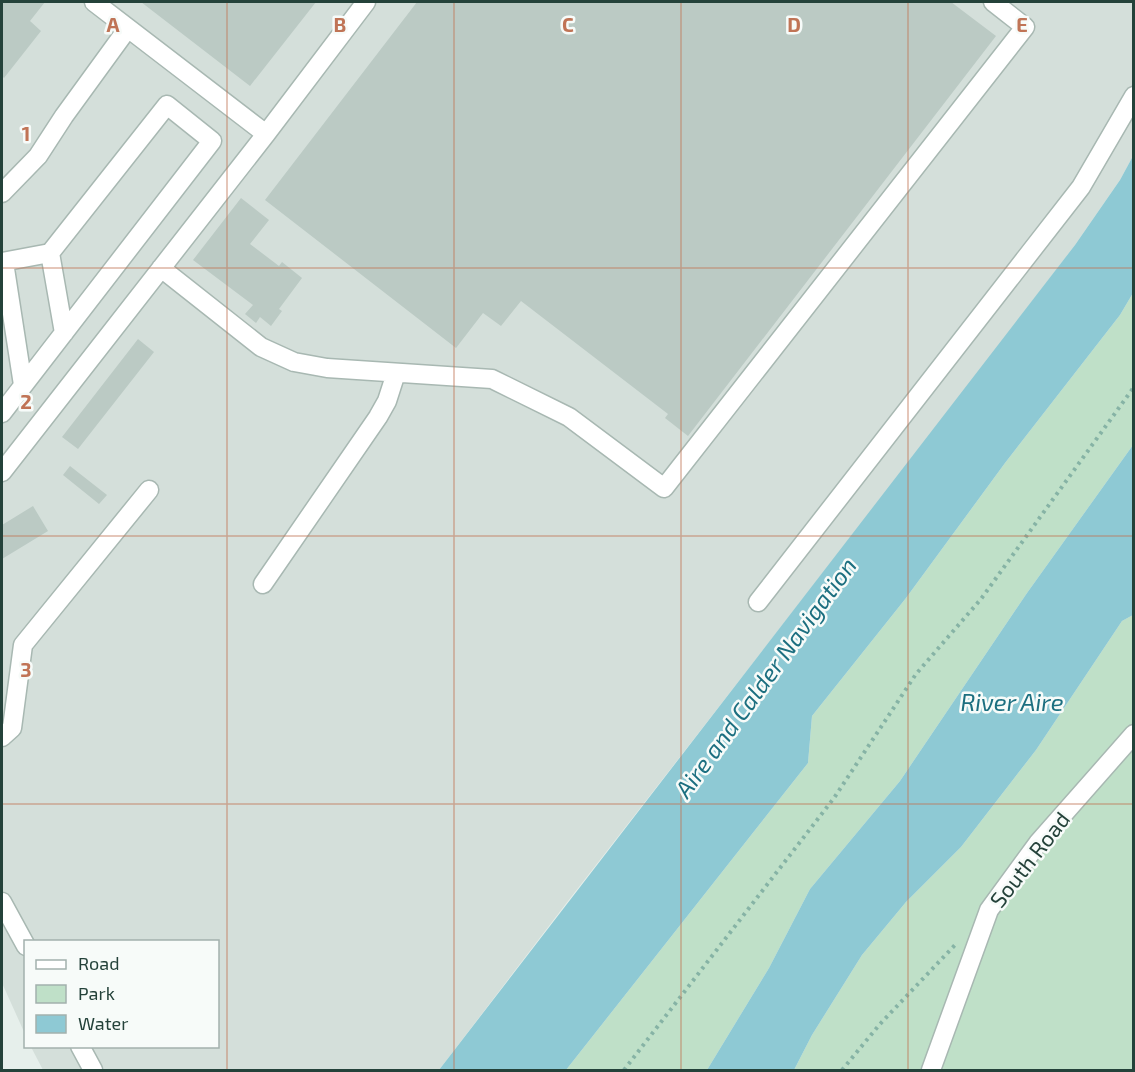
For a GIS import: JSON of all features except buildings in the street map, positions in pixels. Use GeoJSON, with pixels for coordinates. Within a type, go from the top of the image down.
{"type":"FeatureCollection","features":[{"type":"Feature","properties":{"kind":"lane"},"geometry":{"type":"LineString","coordinates":[[94,2],[266,134]]}},
{"type":"Feature","properties":{"kind":"lane"},"geometry":{"type":"LineString","coordinates":[[2,472],[366,2]]}},
{"type":"Feature","properties":{"kind":"lane"},"geometry":{"type":"LineString","coordinates":[[161,268],[261,347],[294,362],[327,368],[492,379],[569,417],[664,488],[1026,27],[993,2]]}},
{"type":"Feature","properties":{"kind":"lane"},"geometry":{"type":"LineString","coordinates":[[2,193],[38,156],[128,28]]}},
{"type":"Feature","properties":{"kind":"lane"},"geometry":{"type":"LineString","coordinates":[[758,602],[1081,187],[1134,96]]}},
{"type":"Feature","properties":{"kind":"lane"},"geometry":{"type":"LineString","coordinates":[[2,413],[213,141],[167,105],[50,253],[3,262],[23,385]]}},
{"type":"Feature","properties":{"kind":"lane"},"geometry":{"type":"LineString","coordinates":[[50,253],[64,333]]}},
{"type":"Feature","properties":{"kind":"lane"},"geometry":{"type":"LineString","coordinates":[[263,584],[378,417],[387,401],[396,373]]}},
{"type":"Feature","properties":{"kind":"lane"},"geometry":{"type":"LineString","coordinates":[[2,737],[12,728],[23,645],[148,490]]}},
{"type":"Feature","properties":{"kind":"lane","name":"South Road"},"geometry":{"type":"LineString","coordinates":[[932,1071],[989,910],[1038,843],[1134,734]]}},
{"type":"Feature","properties":{"kind":"lane"},"geometry":{"type":"LineString","coordinates":[[2,902],[24,942]]}},
{"type":"Feature","properties":{"kind":"lane"},"geometry":{"type":"LineString","coordinates":[[81,1048],[93,1071]]}},
{"type":"Feature","properties":{"kind":"path"},"geometry":{"type":"LineString","coordinates":[[624,1071],[834,798],[916,674],[981,599],[1134,387]]}},
{"type":"Feature","properties":{"kind":"path"},"geometry":{"type":"LineString","coordinates":[[842,1071],[880,1024],[958,943]]}},
{"type":"Feature","properties":{"kind":"shaded area"},"geometry":{"type":"Polygon","coordinates":[[[2,2],[1133,2],[1133,156],[1120,180],[1075,245],[951,408],[439,1070],[43,1070],[32,1048],[219,1048],[219,940],[24,940],[24,1032],[2,983],[2,2]]]}},
{"type":"Feature","properties":{"kind":"green space"},"geometry":{"type":"Polygon","coordinates":[[[1133,293],[1133,445],[1027,593],[900,781],[810,889],[769,968],[707,1070],[566,1070],[808,763],[812,716],[906,598],[1005,463],[1120,315],[1133,293]]]}},
{"type":"Feature","properties":{"kind":"green space"},"geometry":{"type":"Polygon","coordinates":[[[1133,615],[1133,1070],[794,1070],[812,1035],[862,955],[906,902],[961,847],[1036,750],[1122,621],[1133,615]]]}},
{"type":"Feature","properties":{"kind":"water","name":"Aire and Calder Navigation"},"geometry":{"type":"Polygon","coordinates":[[[1133,156],[1133,293],[1120,315],[1005,463],[906,598],[812,716],[808,763],[566,1070],[439,1070],[1075,245],[1120,180],[1133,156]]]}},
{"type":"Feature","properties":{"kind":"water","name":"River Aire"},"geometry":{"type":"Polygon","coordinates":[[[1133,445],[1133,615],[1122,621],[1036,750],[961,847],[906,902],[862,955],[812,1035],[794,1070],[707,1070],[769,968],[810,889],[900,781],[1027,593],[1133,445]]]}}]}
